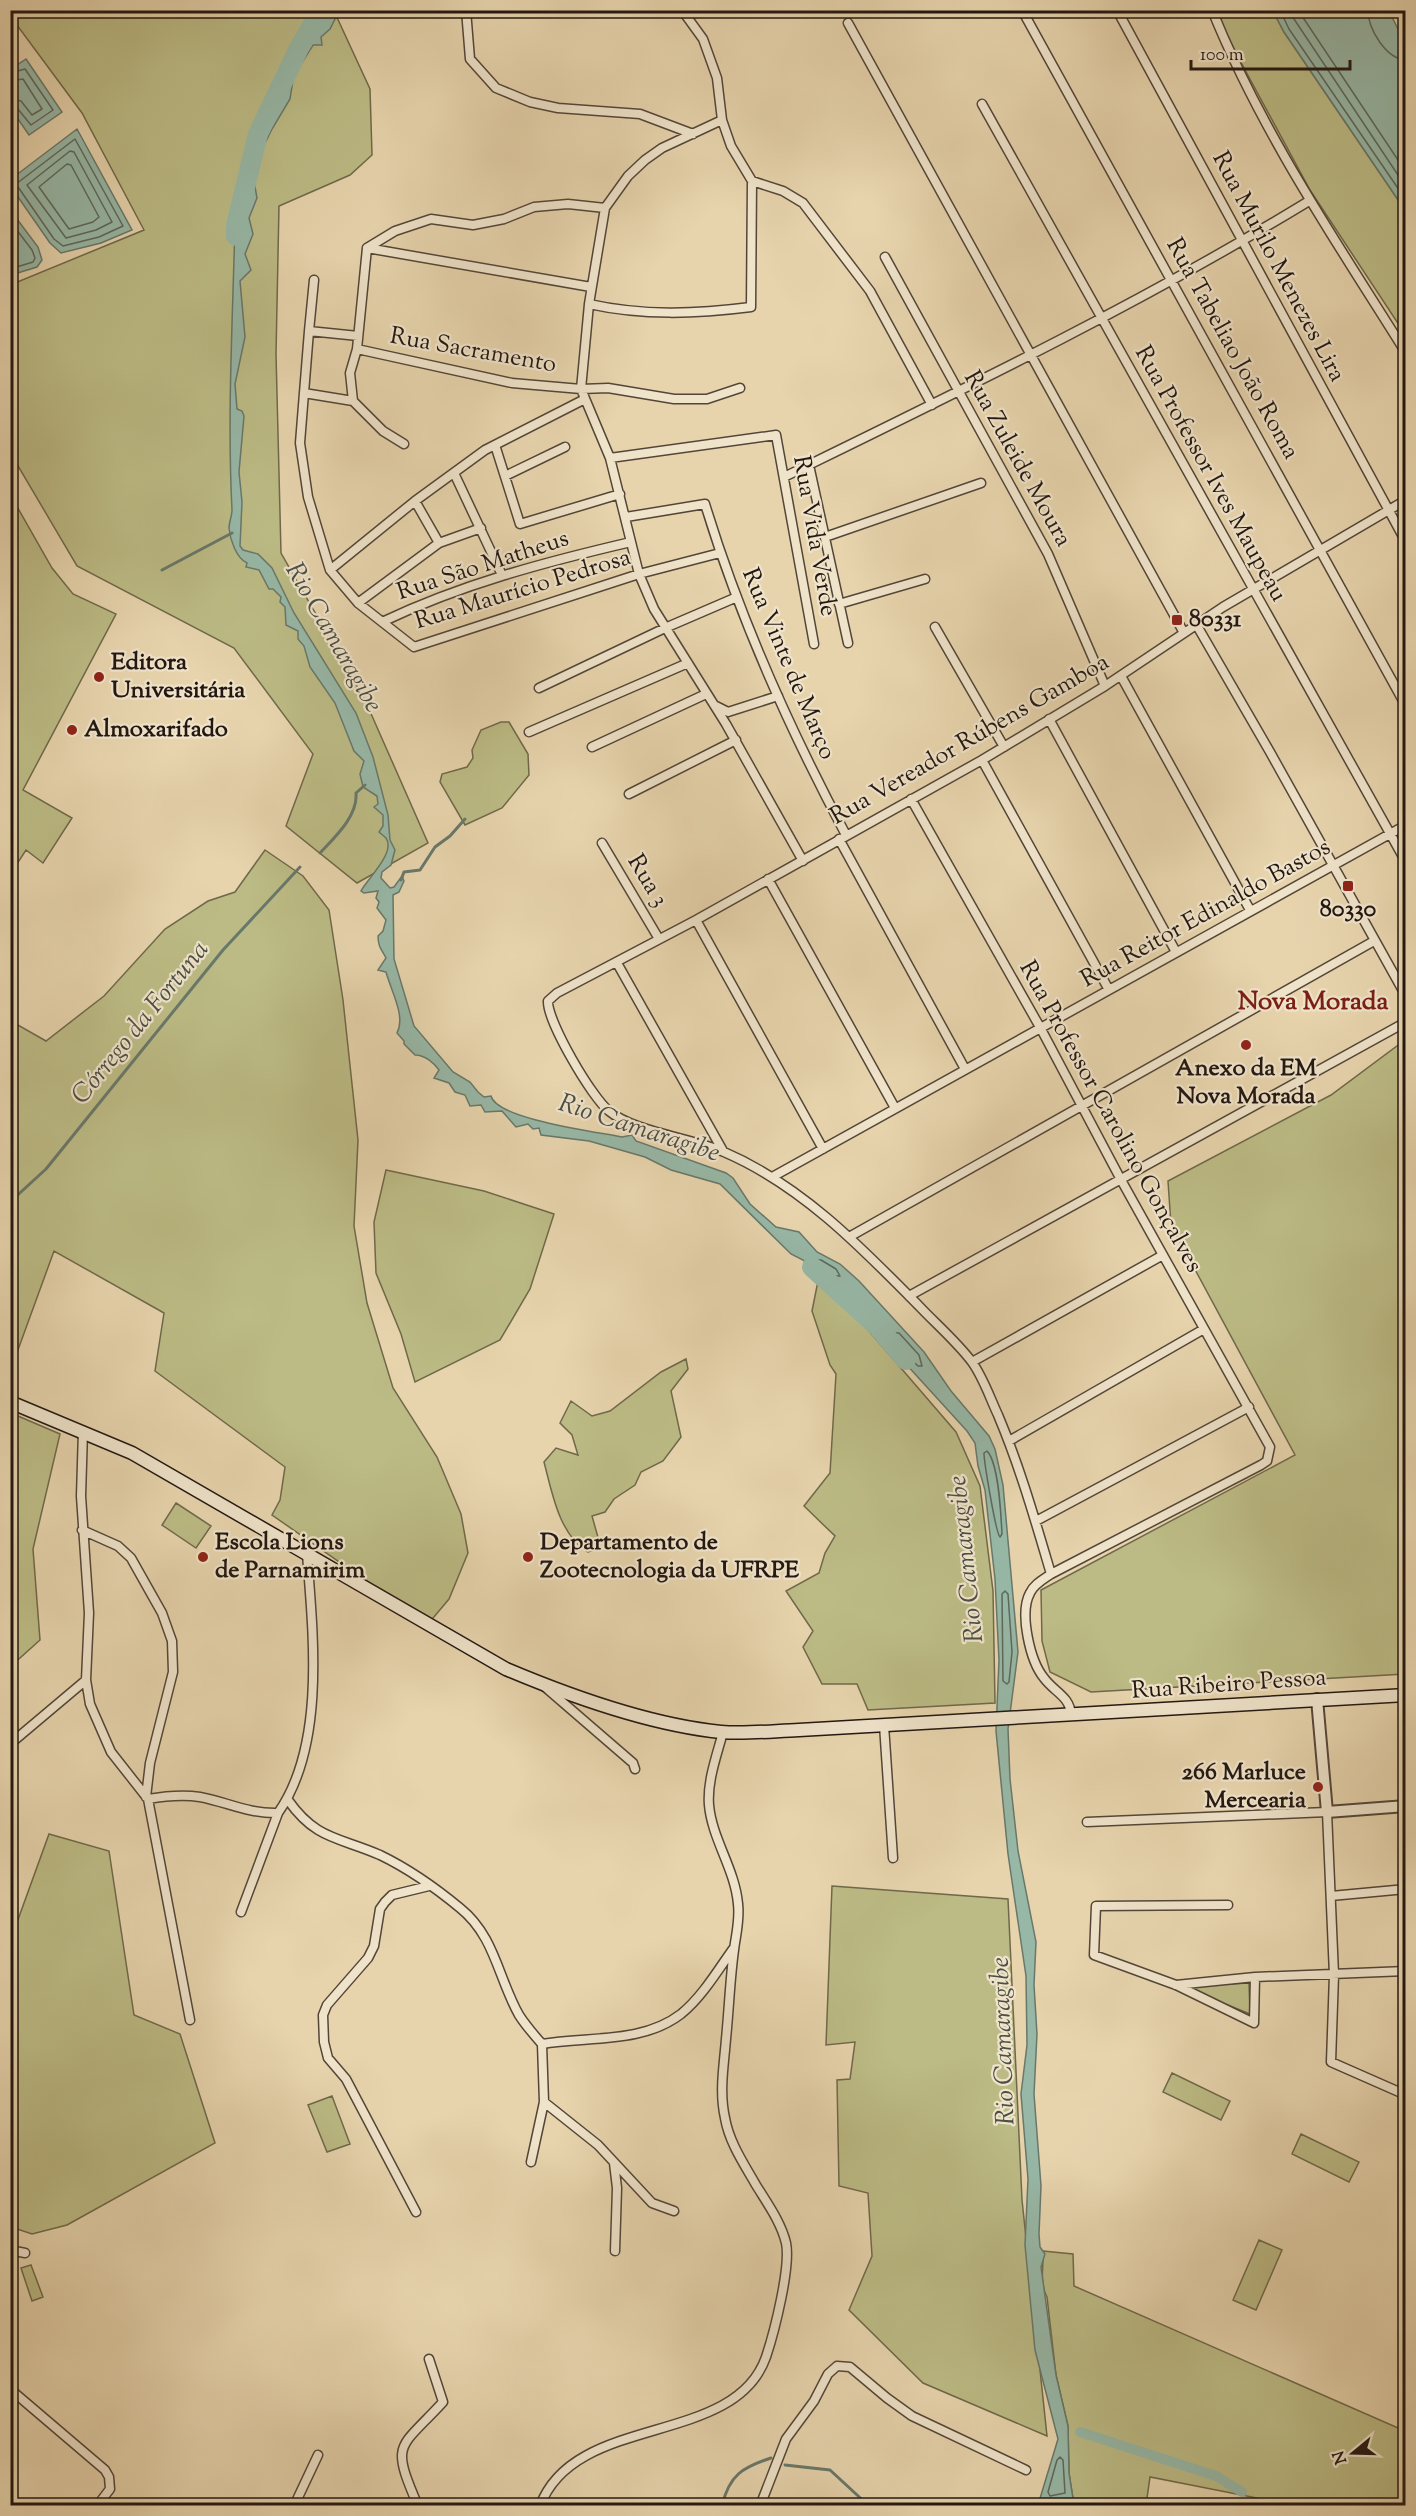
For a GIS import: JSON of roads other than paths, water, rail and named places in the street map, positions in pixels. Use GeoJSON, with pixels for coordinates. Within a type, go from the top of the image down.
{"type":"FeatureCollection","features":[{"type":"Feature","properties":{"kind":"main road","name":"Rua Ribeiro Pessoa"},"geometry":{"type":"LineString","coordinates":[[10,1402],[83,1431],[173,1476],[484,1657],[542,1684],[654,1720],[723,1732],[959,1722],[1406,1695]]}},
{"type":"Feature","properties":{"kind":"street"},"geometry":{"type":"LineString","coordinates":[[466,10],[470,58],[496,88],[530,102],[558,108],[640,114],[693,134]]}},
{"type":"Feature","properties":{"kind":"street"},"geometry":{"type":"LineString","coordinates":[[589,304],[624,311],[698,314],[751,307],[752,181],[731,146],[722,120],[717,78],[704,39],[682,10]]}},
{"type":"Feature","properties":{"kind":"street","name":"Rua Tabeliao João Roma"},"geometry":{"type":"LineString","coordinates":[[1022,10],[1406,706]]}},
{"type":"Feature","properties":{"kind":"street","name":"Rua Murilo Menezes Lira"},"geometry":{"type":"LineString","coordinates":[[1117,10],[1406,542]]}},
{"type":"Feature","properties":{"kind":"street"},"geometry":{"type":"LineString","coordinates":[[1212,10],[1244,84],[1309,201],[1406,353]]}},
{"type":"Feature","properties":{"kind":"street"},"geometry":{"type":"LineString","coordinates":[[849,23],[1184,633]]}},
{"type":"Feature","properties":{"kind":"street","name":"Rua Professor Ives Maupeau"},"geometry":{"type":"LineString","coordinates":[[982,104],[1406,862]]}},
{"type":"Feature","properties":{"kind":"street"},"geometry":{"type":"LineString","coordinates":[[722,120],[662,148],[645,160],[628,176],[605,208],[591,287],[581,390],[610,458],[639,573],[665,628],[736,740],[803,861]]}},
{"type":"Feature","properties":{"kind":"street","name":"Rua Zuleide Moura"},"geometry":{"type":"LineString","coordinates":[[752,181],[783,191],[804,203],[870,291],[932,405]]}},
{"type":"Feature","properties":{"kind":"street"},"geometry":{"type":"LineString","coordinates":[[784,477],[1031,357],[1241,242],[1309,201]]}},
{"type":"Feature","properties":{"kind":"street"},"geometry":{"type":"LineString","coordinates":[[368,248],[395,231],[430,219],[473,225],[504,219],[534,207],[567,204],[605,208]]}},
{"type":"Feature","properties":{"kind":"street"},"geometry":{"type":"LineString","coordinates":[[368,248],[591,287]]}},
{"type":"Feature","properties":{"kind":"street"},"geometry":{"type":"LineString","coordinates":[[353,401],[350,373],[357,349],[368,248]]}},
{"type":"Feature","properties":{"kind":"street","name":"Rua Zuleide Moura"},"geometry":{"type":"LineString","coordinates":[[885,257],[1048,554],[1105,686]]}},
{"type":"Feature","properties":{"kind":"street"},"geometry":{"type":"LineString","coordinates":[[314,280],[300,443],[308,497],[330,570],[415,501],[495,445],[585,399]]}},
{"type":"Feature","properties":{"kind":"street"},"geometry":{"type":"LineString","coordinates":[[309,330],[358,336]]}},
{"type":"Feature","properties":{"kind":"street","name":"Rua Sacramento"},"geometry":{"type":"LineString","coordinates":[[357,349],[512,383],[581,390],[608,388],[674,399],[707,399],[740,388]]}},
{"type":"Feature","properties":{"kind":"street"},"geometry":{"type":"LineString","coordinates":[[304,393],[353,401],[383,431],[404,444]]}},
{"type":"Feature","properties":{"kind":"street","name":"Rua Vida Verde"},"geometry":{"type":"LineString","coordinates":[[610,458],[776,435],[814,644]]}},
{"type":"Feature","properties":{"kind":"street"},"geometry":{"type":"LineString","coordinates":[[495,445],[520,524],[620,494]]}},
{"type":"Feature","properties":{"kind":"street"},"geometry":{"type":"LineString","coordinates":[[505,476],[565,447]]}},
{"type":"Feature","properties":{"kind":"street"},"geometry":{"type":"LineString","coordinates":[[809,465],[848,644]]}},
{"type":"Feature","properties":{"kind":"street"},"geometry":{"type":"LineString","coordinates":[[454,473],[502,575]]}},
{"type":"Feature","properties":{"kind":"street"},"geometry":{"type":"LineString","coordinates":[[825,537],[981,483]]}},
{"type":"Feature","properties":{"kind":"street","name":"Rua Vereador Rúbens Gamboa"},"geometry":{"type":"LineString","coordinates":[[723,1151],[626,1120],[610,1112],[596,1099],[585,1082],[550,1014],[548,1001],[557,993],[696,920],[982,760],[1121,676],[1196,624],[1406,500]]}},
{"type":"Feature","properties":{"kind":"street"},"geometry":{"type":"LineString","coordinates":[[415,501],[439,543]]}},
{"type":"Feature","properties":{"kind":"street","name":"Rua Vinte de Março"},"geometry":{"type":"LineString","coordinates":[[626,517],[705,504],[737,597],[810,767],[843,837],[965,1069]]}},
{"type":"Feature","properties":{"kind":"street"},"geometry":{"type":"LineString","coordinates":[[358,603],[439,543],[481,528]]}},
{"type":"Feature","properties":{"kind":"street","name":"Rua São Matheus"},"geometry":{"type":"LineString","coordinates":[[382,622],[431,599],[535,564],[631,542]]}},
{"type":"Feature","properties":{"kind":"street","name":"Rua Maurício Pedrosa"},"geometry":{"type":"LineString","coordinates":[[330,570],[358,603],[414,647],[639,573],[720,553]]}},
{"type":"Feature","properties":{"kind":"street"},"geometry":{"type":"LineString","coordinates":[[839,604],[925,579]]}},
{"type":"Feature","properties":{"kind":"street"},"geometry":{"type":"LineString","coordinates":[[539,688],[665,628],[737,597]]}},
{"type":"Feature","properties":{"kind":"street"},"geometry":{"type":"LineString","coordinates":[[1196,624],[1406,996]]}},
{"type":"Feature","properties":{"kind":"street"},"geometry":{"type":"LineString","coordinates":[[935,627],[1004,747]]}},
{"type":"Feature","properties":{"kind":"street"},"geometry":{"type":"LineString","coordinates":[[529,732],[688,663]]}},
{"type":"Feature","properties":{"kind":"street"},"geometry":{"type":"LineString","coordinates":[[1121,676],[1250,910]]}},
{"type":"Feature","properties":{"kind":"street"},"geometry":{"type":"LineString","coordinates":[[706,694],[720,709],[728,712],[778,696]]}},
{"type":"Feature","properties":{"kind":"street"},"geometry":{"type":"LineString","coordinates":[[592,747],[706,694]]}},
{"type":"Feature","properties":{"kind":"street"},"geometry":{"type":"LineString","coordinates":[[1049,719],[1176,952]]}},
{"type":"Feature","properties":{"kind":"street"},"geometry":{"type":"LineString","coordinates":[[628,794],[736,740]]}},
{"type":"Feature","properties":{"kind":"street"},"geometry":{"type":"LineString","coordinates":[[982,760],[1109,990]]}},
{"type":"Feature","properties":{"kind":"street","name":"Rua Professor Carolino Gonçalves"},"geometry":{"type":"LineString","coordinates":[[911,800],[1041,1029],[1119,1178],[1270,1448],[1270,1454],[1261,1465],[1052,1574]]}},
{"type":"Feature","properties":{"kind":"street","name":"Rua Reitor Edinaldo Bastos"},"geometry":{"type":"LineString","coordinates":[[774,1176],[1406,825]]}},
{"type":"Feature","properties":{"kind":"street","name":"Rua 3"},"geometry":{"type":"LineString","coordinates":[[602,843],[659,939]]}},
{"type":"Feature","properties":{"kind":"street"},"geometry":{"type":"LineString","coordinates":[[768,879],[895,1108]]}},
{"type":"Feature","properties":{"kind":"street"},"geometry":{"type":"LineString","coordinates":[[696,920],[823,1149]]}},
{"type":"Feature","properties":{"kind":"street"},"geometry":{"type":"LineString","coordinates":[[849,1236],[1374,941]]}},
{"type":"Feature","properties":{"kind":"street"},"geometry":{"type":"LineString","coordinates":[[617,963],[723,1151],[774,1176],[849,1236],[972,1362],[1009,1441],[1052,1574],[1029,1594],[1026,1617],[1032,1657],[1042,1677],[1066,1699],[1071,1714]]}},
{"type":"Feature","properties":{"kind":"street"},"geometry":{"type":"LineString","coordinates":[[909,1296],[1119,1178],[1406,1022]]}},
{"type":"Feature","properties":{"kind":"street"},"geometry":{"type":"LineString","coordinates":[[972,1362],[1163,1255]]}},
{"type":"Feature","properties":{"kind":"street"},"geometry":{"type":"LineString","coordinates":[[1009,1441],[1204,1329]]}},
{"type":"Feature","properties":{"kind":"street"},"geometry":{"type":"LineString","coordinates":[[1036,1521],[1249,1407]]}},
{"type":"Feature","properties":{"kind":"street"},"geometry":{"type":"LineString","coordinates":[[83,1431],[82,1530],[89,1613],[86,1680],[90,1704],[98,1729],[111,1752],[147,1798]]}},
{"type":"Feature","properties":{"kind":"street"},"geometry":{"type":"LineString","coordinates":[[82,1530],[118,1546],[131,1558],[162,1613],[172,1641],[173,1672],[150,1763],[147,1798],[190,2020]]}},
{"type":"Feature","properties":{"kind":"street"},"geometry":{"type":"LineString","coordinates":[[241,1912],[278,1813],[288,1800],[305,1748],[313,1709],[312,1628],[307,1554]]}},
{"type":"Feature","properties":{"kind":"street"},"geometry":{"type":"LineString","coordinates":[[10,1744],[86,1680]]}},
{"type":"Feature","properties":{"kind":"street"},"geometry":{"type":"LineString","coordinates":[[542,1684],[573,1714],[633,1763],[635,1769]]}},
{"type":"Feature","properties":{"kind":"street"},"geometry":{"type":"LineString","coordinates":[[1317,1699],[1327,1812],[1331,1896],[1334,1975],[1331,2062],[1406,2095]]}},
{"type":"Feature","properties":{"kind":"street"},"geometry":{"type":"LineString","coordinates":[[884,1725],[893,1858]]}},
{"type":"Feature","properties":{"kind":"street"},"geometry":{"type":"LineString","coordinates":[[540,2505],[546,2491],[588,2455],[604,2446],[700,2414],[732,2399],[754,2379],[766,2357],[781,2299],[788,2255],[782,2230],[743,2163],[725,2121],[722,2081],[734,1948],[739,1921],[735,1887],[709,1807],[711,1777],[723,1732]]}},
{"type":"Feature","properties":{"kind":"street"},"geometry":{"type":"LineString","coordinates":[[147,1798],[182,1795],[201,1797],[249,1812],[278,1813]]}},
{"type":"Feature","properties":{"kind":"street"},"geometry":{"type":"LineString","coordinates":[[288,1800],[306,1823],[323,1835],[380,1855],[429,1886],[476,1922],[488,1939],[520,2016],[542,2044],[544,2102],[531,2162]]}},
{"type":"Feature","properties":{"kind":"street"},"geometry":{"type":"LineString","coordinates":[[1087,1822],[1327,1812],[1406,1806]]}},
{"type":"Feature","properties":{"kind":"street"},"geometry":{"type":"LineString","coordinates":[[416,2212],[346,2079],[328,2058],[324,2042],[323,2015],[327,2005],[368,1958],[374,1946],[380,1909],[385,1902],[392,1895],[429,1886]]}},
{"type":"Feature","properties":{"kind":"street"},"geometry":{"type":"LineString","coordinates":[[1331,1896],[1406,1889]]}},
{"type":"Feature","properties":{"kind":"street"},"geometry":{"type":"LineString","coordinates":[[1228,1905],[1096,1906],[1095,1955],[1176,1985],[1254,2024],[1255,1977]]}},
{"type":"Feature","properties":{"kind":"street"},"geometry":{"type":"LineString","coordinates":[[542,2044],[647,2032],[665,2025],[683,2013],[734,1948]]}},
{"type":"Feature","properties":{"kind":"street"},"geometry":{"type":"LineString","coordinates":[[1176,1985],[1255,1977],[1406,1971]]}},
{"type":"Feature","properties":{"kind":"street"},"geometry":{"type":"LineString","coordinates":[[544,2102],[598,2145],[652,2203],[674,2211]]}},
{"type":"Feature","properties":{"kind":"street"},"geometry":{"type":"LineString","coordinates":[[614,2163],[617,2188],[615,2251]]}},
{"type":"Feature","properties":{"kind":"street"},"geometry":{"type":"LineString","coordinates":[[10,2250],[25,2253]]}},
{"type":"Feature","properties":{"kind":"street"},"geometry":{"type":"LineString","coordinates":[[418,2505],[402,2467],[400,2452],[403,2444],[443,2402],[429,2359]]}},
{"type":"Feature","properties":{"kind":"street"},"geometry":{"type":"LineString","coordinates":[[760,2505],[786,2439],[814,2401],[828,2374],[832,2369],[843,2366],[861,2374],[887,2398],[912,2416],[1026,2470]]}},
{"type":"Feature","properties":{"kind":"street"},"geometry":{"type":"LineString","coordinates":[[10,2404],[14,2392],[101,2466],[109,2476],[110,2489],[97,2505]]}},
{"type":"Feature","properties":{"kind":"street"},"geometry":{"type":"LineString","coordinates":[[294,2505],[318,2455]]}},
{"type":"Feature","properties":{"kind":"water","name":"Rio Camaragibe"},"geometry":{"type":"Polygon","coordinates":[[[325,11],[339,11],[330,29],[321,37],[322,45],[313,45],[298,69],[295,67],[290,99],[252,170],[257,198],[249,218],[253,234],[245,254],[251,270],[240,281],[245,337],[235,384],[237,409],[242,411],[244,416],[239,472],[242,502],[240,546],[243,550],[258,554],[272,568],[294,613],[356,713],[373,757],[388,815],[390,840],[395,850],[391,865],[382,872],[381,878],[390,888],[394,887],[402,876],[404,881],[399,892],[393,895],[394,959],[414,1026],[453,1072],[470,1082],[484,1097],[491,1096],[497,1104],[510,1111],[528,1118],[571,1128],[622,1137],[632,1135],[636,1141],[726,1173],[733,1178],[750,1204],[776,1227],[799,1232],[817,1252],[840,1264],[859,1281],[924,1352],[951,1391],[989,1436],[995,1449],[1003,1485],[1018,1652],[1008,1729],[1010,1779],[1018,1851],[1036,1942],[1034,1985],[1037,2034],[1034,2094],[1041,2186],[1039,2234],[1040,2247],[1045,2254],[1041,2267],[1056,2375],[1068,2426],[1069,2473],[1074,2505],[1064,2505],[1057,2500],[1049,2505],[1038,2505],[1058,2439],[1035,2350],[1025,2245],[1028,2179],[1021,2094],[1027,2045],[1026,1976],[1008,1854],[996,1731],[999,1660],[995,1579],[985,1490],[978,1466],[975,1443],[967,1431],[895,1352],[870,1308],[848,1289],[834,1282],[830,1285],[803,1260],[791,1254],[720,1184],[671,1170],[645,1157],[589,1141],[541,1135],[539,1128],[533,1129],[528,1124],[516,1127],[502,1111],[485,1112],[481,1105],[470,1106],[465,1095],[455,1092],[449,1083],[434,1078],[439,1070],[435,1065],[426,1058],[415,1055],[404,1044],[397,1033],[400,1019],[397,1003],[386,972],[378,970],[386,958],[379,946],[378,936],[383,931],[386,920],[377,908],[378,891],[364,893],[361,891],[387,851],[386,838],[379,832],[383,826],[383,815],[374,807],[378,804],[377,796],[363,787],[360,774],[364,761],[354,751],[335,703],[310,667],[304,646],[298,639],[298,631],[286,625],[285,607],[280,602],[281,597],[273,589],[269,589],[259,570],[246,567],[247,563],[237,553],[232,543],[229,528],[232,510],[230,401],[236,212],[250,203],[247,161],[258,146],[295,52],[316,28],[325,11]]]}},
{"type":"Feature","properties":{"kind":"water"},"geometry":{"type":"Polygon","coordinates":[[[1273,11],[1389,11],[1405,43],[1405,210],[1284,32],[1273,11]]]}},
{"type":"Feature","properties":{"kind":"water"},"geometry":{"type":"Polygon","coordinates":[[[26,59],[62,112],[29,135],[11,109],[11,69],[26,59]]]}},
{"type":"Feature","properties":{"kind":"water"},"geometry":{"type":"Polygon","coordinates":[[[77,129],[132,230],[101,243],[61,253],[50,243],[11,187],[11,179],[77,129]]]}},
{"type":"Feature","properties":{"kind":"water"},"geometry":{"type":"Polygon","coordinates":[[[11,211],[38,247],[42,260],[37,267],[11,275],[11,211]]]}},
{"type":"Feature","properties":{"kind":"waterway","name":"Rio Camaragibe"},"geometry":{"type":"LineString","coordinates":[[236,236],[236,225],[258,134],[299,48],[321,10]]}},
{"type":"Feature","properties":{"kind":"waterway"},"geometry":{"type":"LineString","coordinates":[[162,570],[232,533]]}},
{"type":"Feature","properties":{"kind":"waterway","name":"Córrego da Fortuna"},"geometry":{"type":"LineString","coordinates":[[320,853],[344,826],[356,802],[356,793],[365,785]]}},
{"type":"Feature","properties":{"kind":"waterway"},"geometry":{"type":"LineString","coordinates":[[401,880],[404,872],[420,870],[435,847],[450,836],[465,819]]}},
{"type":"Feature","properties":{"kind":"waterway","name":"Córrego da Fortuna"},"geometry":{"type":"LineString","coordinates":[[10,1202],[46,1169],[223,950],[300,867]]}},
{"type":"Feature","properties":{"kind":"waterway","name":"Rio Camaragibe"},"geometry":{"type":"LineString","coordinates":[[812,1267],[878,1327],[906,1360]]}},
{"type":"Feature","properties":{"kind":"waterway"},"geometry":{"type":"LineString","coordinates":[[1080,2432],[1216,2476],[1242,2492]]}},
{"type":"Feature","properties":{"kind":"waterway"},"geometry":{"type":"LineString","coordinates":[[722,2506],[729,2487],[739,2474],[771,2458]]}},
{"type":"Feature","properties":{"kind":"waterway"},"geometry":{"type":"LineString","coordinates":[[785,2465],[830,2470],[869,2506]]}},
{"type":"Feature","properties":{"kind":"place","name":"80331"},"geometry":{"type":"Point","coordinates":[1177,620]}},
{"type":"Feature","properties":{"kind":"place","name":"Editora Universitária"},"geometry":{"type":"Point","coordinates":[99,677]}},
{"type":"Feature","properties":{"kind":"place","name":"Almoxarifado"},"geometry":{"type":"Point","coordinates":[72,730]}},
{"type":"Feature","properties":{"kind":"place","name":"80330"},"geometry":{"type":"Point","coordinates":[1348,886]}},
{"type":"Feature","properties":{"kind":"place","name":"Anexo da EM Nova Morada"},"geometry":{"type":"Point","coordinates":[1246,1045]}},
{"type":"Feature","properties":{"kind":"place","name":"Escola Lions de Parnamirim"},"geometry":{"type":"Point","coordinates":[203,1557]}},
{"type":"Feature","properties":{"kind":"place","name":"Departamento de Zootecnologia da UFRPE"},"geometry":{"type":"Point","coordinates":[528,1557]}},
{"type":"Feature","properties":{"kind":"place","name":"266 Marluce Mercearia"},"geometry":{"type":"Point","coordinates":[1318,1787]}},
{"type":"Feature","properties":{"kind":"district","name":"Nova Morada"},"geometry":{"type":"Point","coordinates":[1313,1002]}}]}
